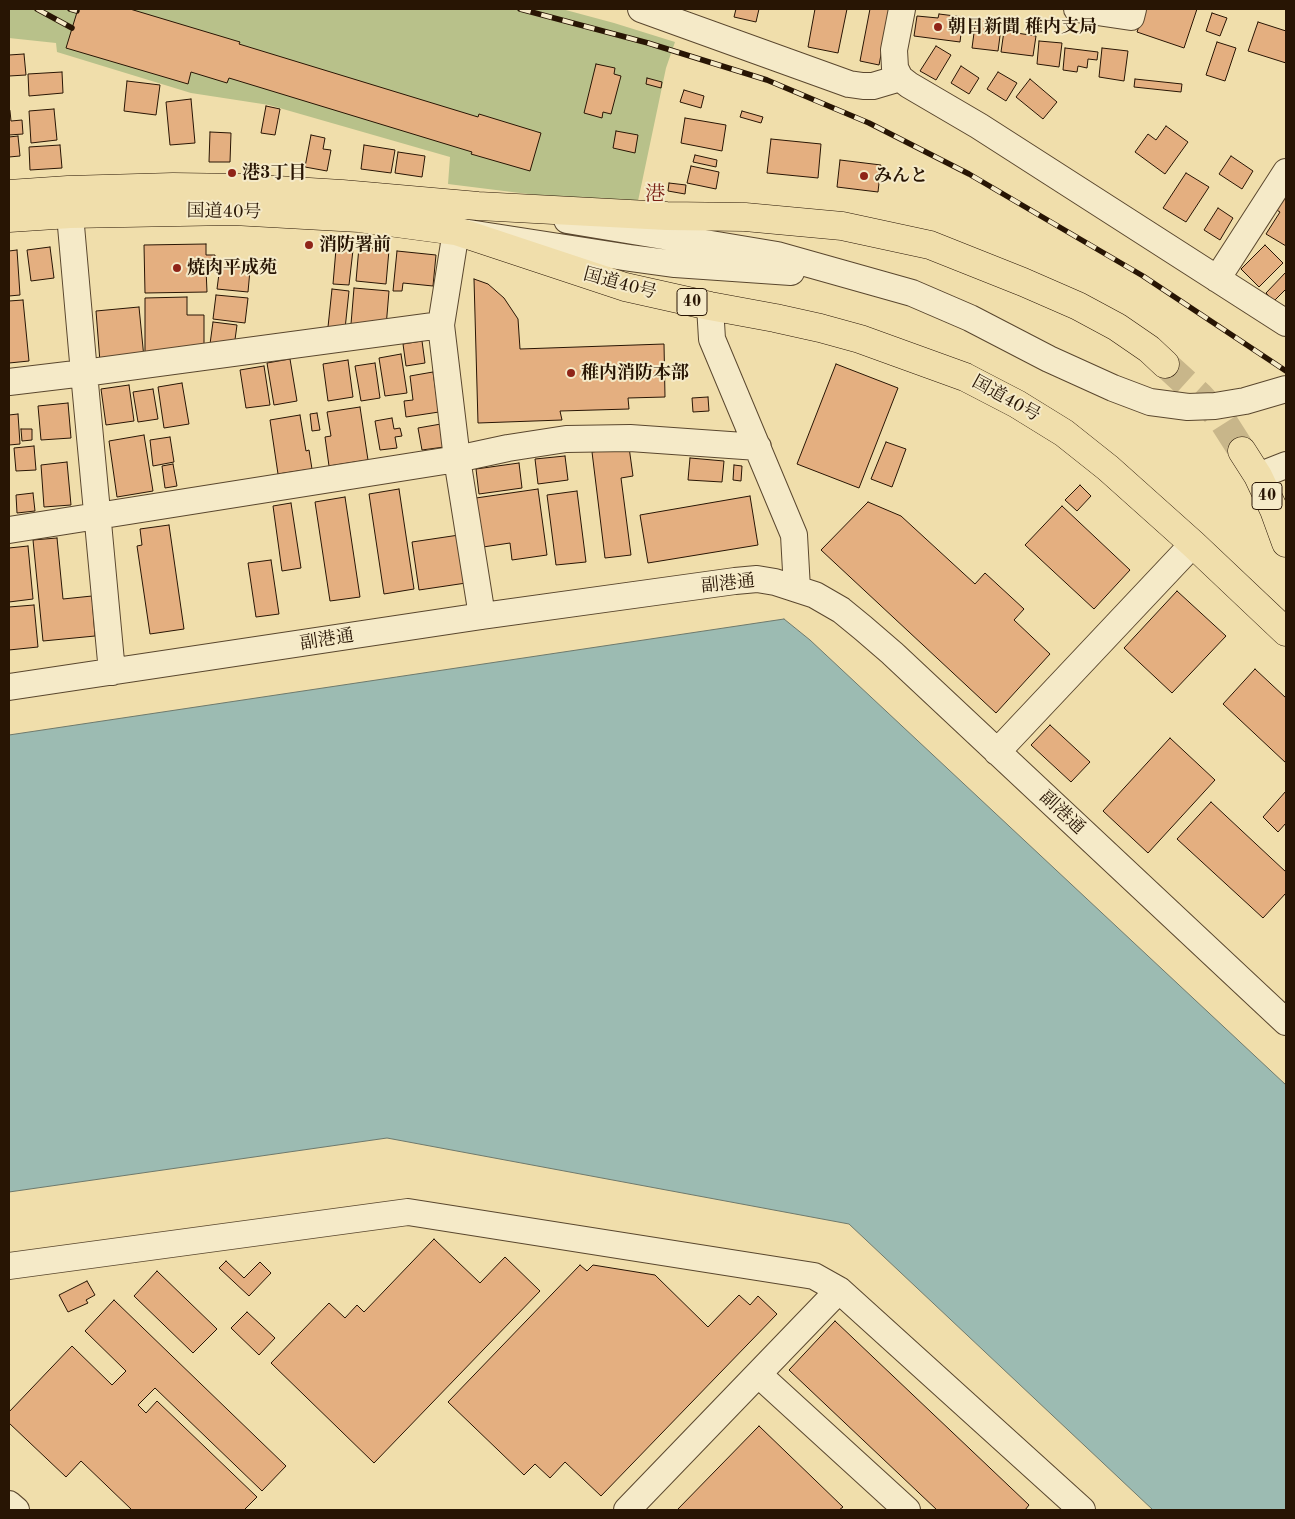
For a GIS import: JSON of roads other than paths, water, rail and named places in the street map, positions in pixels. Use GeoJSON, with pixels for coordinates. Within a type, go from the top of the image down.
{"type":"FeatureCollection","features":[{"type":"Feature","properties":{"kind":"highway","name":"国道40号"},"geometry":{"type":"LineString","coordinates":[[9,218],[69,202],[173,187],[243,188],[342,194],[478,206],[668,216],[744,217],[842,226],[930,245],[988,267],[1078,306],[1117,326],[1149,349],[1165,364]]}},
{"type":"Feature","properties":{"kind":"highway","name":"国道40号"},"geometry":{"type":"LineString","coordinates":[[9,194],[69,202],[359,218],[456,231],[625,287],[820,328],[898,352],[966,377],[1017,404],[1064,433],[1108,468],[1193,544],[1286,632]]}},
{"type":"Feature","properties":{"kind":"highway","name":"40"},"geometry":{"type":"LineString","coordinates":[[1242,451],[1258,476],[1274,510],[1286,543]]}},
{"type":"Feature","properties":{"kind":"street"},"geometry":{"type":"LineString","coordinates":[[641,9],[849,84],[873,86],[900,78]]}},
{"type":"Feature","properties":{"kind":"street"},"geometry":{"type":"LineString","coordinates":[[902,9],[894,50],[895,68],[900,78],[979,126],[1286,323]]}},
{"type":"Feature","properties":{"kind":"street"},"geometry":{"type":"LineString","coordinates":[[1077,9],[1131,17],[1133,9]]}},
{"type":"Feature","properties":{"kind":"street"},"geometry":{"type":"LineString","coordinates":[[1217,279],[1286,172]]}},
{"type":"Feature","properties":{"kind":"street"},"geometry":{"type":"LineString","coordinates":[[69,202],[112,672]]}},
{"type":"Feature","properties":{"kind":"street"},"geometry":{"type":"LineString","coordinates":[[478,206],[777,255],[849,275],[920,296],[970,318],[1049,359],[1113,388],[1150,402],[1188,407],[1215,406],[1246,401],[1277,391]]}},
{"type":"Feature","properties":{"kind":"street"},"geometry":{"type":"LineString","coordinates":[[482,616],[458,459],[442,325],[456,231],[666,263],[849,275]]}},
{"type":"Feature","properties":{"kind":"street"},"geometry":{"type":"LineString","coordinates":[[710,306],[712,339],[794,535],[797,589]]}},
{"type":"Feature","properties":{"kind":"street"},"geometry":{"type":"LineString","coordinates":[[9,382],[442,325]]}},
{"type":"Feature","properties":{"kind":"street"},"geometry":{"type":"LineString","coordinates":[[9,530],[458,459],[566,438],[630,438],[758,447]]}},
{"type":"Feature","properties":{"kind":"street"},"geometry":{"type":"LineString","coordinates":[[1258,476],[1286,465]]}},
{"type":"Feature","properties":{"kind":"street"},"geometry":{"type":"LineString","coordinates":[[997,752],[1193,544]]}},
{"type":"Feature","properties":{"kind":"street","name":"副港通"},"geometry":{"type":"LineString","coordinates":[[9,687],[482,616],[743,580],[757,579],[775,582],[815,595],[841,610],[863,628],[1286,1022]]}},
{"type":"Feature","properties":{"kind":"street"},"geometry":{"type":"LineString","coordinates":[[9,1266],[408,1212],[814,1276],[839,1290],[1082,1510]]}},
{"type":"Feature","properties":{"kind":"street"},"geometry":{"type":"LineString","coordinates":[[627,1510],[839,1290]]}},
{"type":"Feature","properties":{"kind":"street"},"geometry":{"type":"LineString","coordinates":[[758,1374],[907,1510]]}},
{"type":"Feature","properties":{"kind":"street"},"geometry":{"type":"LineString","coordinates":[[9,1504],[16,1510]]}},
{"type":"Feature","properties":{"kind":"water"},"geometry":{"type":"Polygon","coordinates":[[[784,619],[810,640],[1286,1085],[1286,1510],[1153,1510],[849,1224],[387,1138],[9,1192],[9,735],[784,619]]]}},
{"type":"Feature","properties":{"kind":"tunnel"},"geometry":{"type":"LineString","coordinates":[[1165,364],[1199,395],[1223,421],[1242,451]]}},
{"type":"Feature","properties":{"kind":"railway"},"geometry":{"type":"LineString","coordinates":[[37,9],[72,28]]}},
{"type":"Feature","properties":{"kind":"railway"},"geometry":{"type":"LineString","coordinates":[[70,9],[77,11]]}},
{"type":"Feature","properties":{"kind":"railway"},"geometry":{"type":"LineString","coordinates":[[520,9],[648,43],[767,80],[869,123],[969,174],[1143,276],[1286,371]]}},
{"type":"Feature","properties":{"kind":"place","name":"朝日新聞 稚内支局"},"geometry":{"type":"Point","coordinates":[938,27]}},
{"type":"Feature","properties":{"kind":"place","name":"港3丁目"},"geometry":{"type":"Point","coordinates":[232,173]}},
{"type":"Feature","properties":{"kind":"place","name":"みんと"},"geometry":{"type":"Point","coordinates":[864,176]}},
{"type":"Feature","properties":{"kind":"place","name":"消防署前"},"geometry":{"type":"Point","coordinates":[309,245]}},
{"type":"Feature","properties":{"kind":"place","name":"焼肉平成苑"},"geometry":{"type":"Point","coordinates":[177,268]}},
{"type":"Feature","properties":{"kind":"place","name":"稚内消防本部"},"geometry":{"type":"Point","coordinates":[571,373]}},
{"type":"Feature","properties":{"kind":"district","name":"港"},"geometry":{"type":"Point","coordinates":[655,195]}}]}
